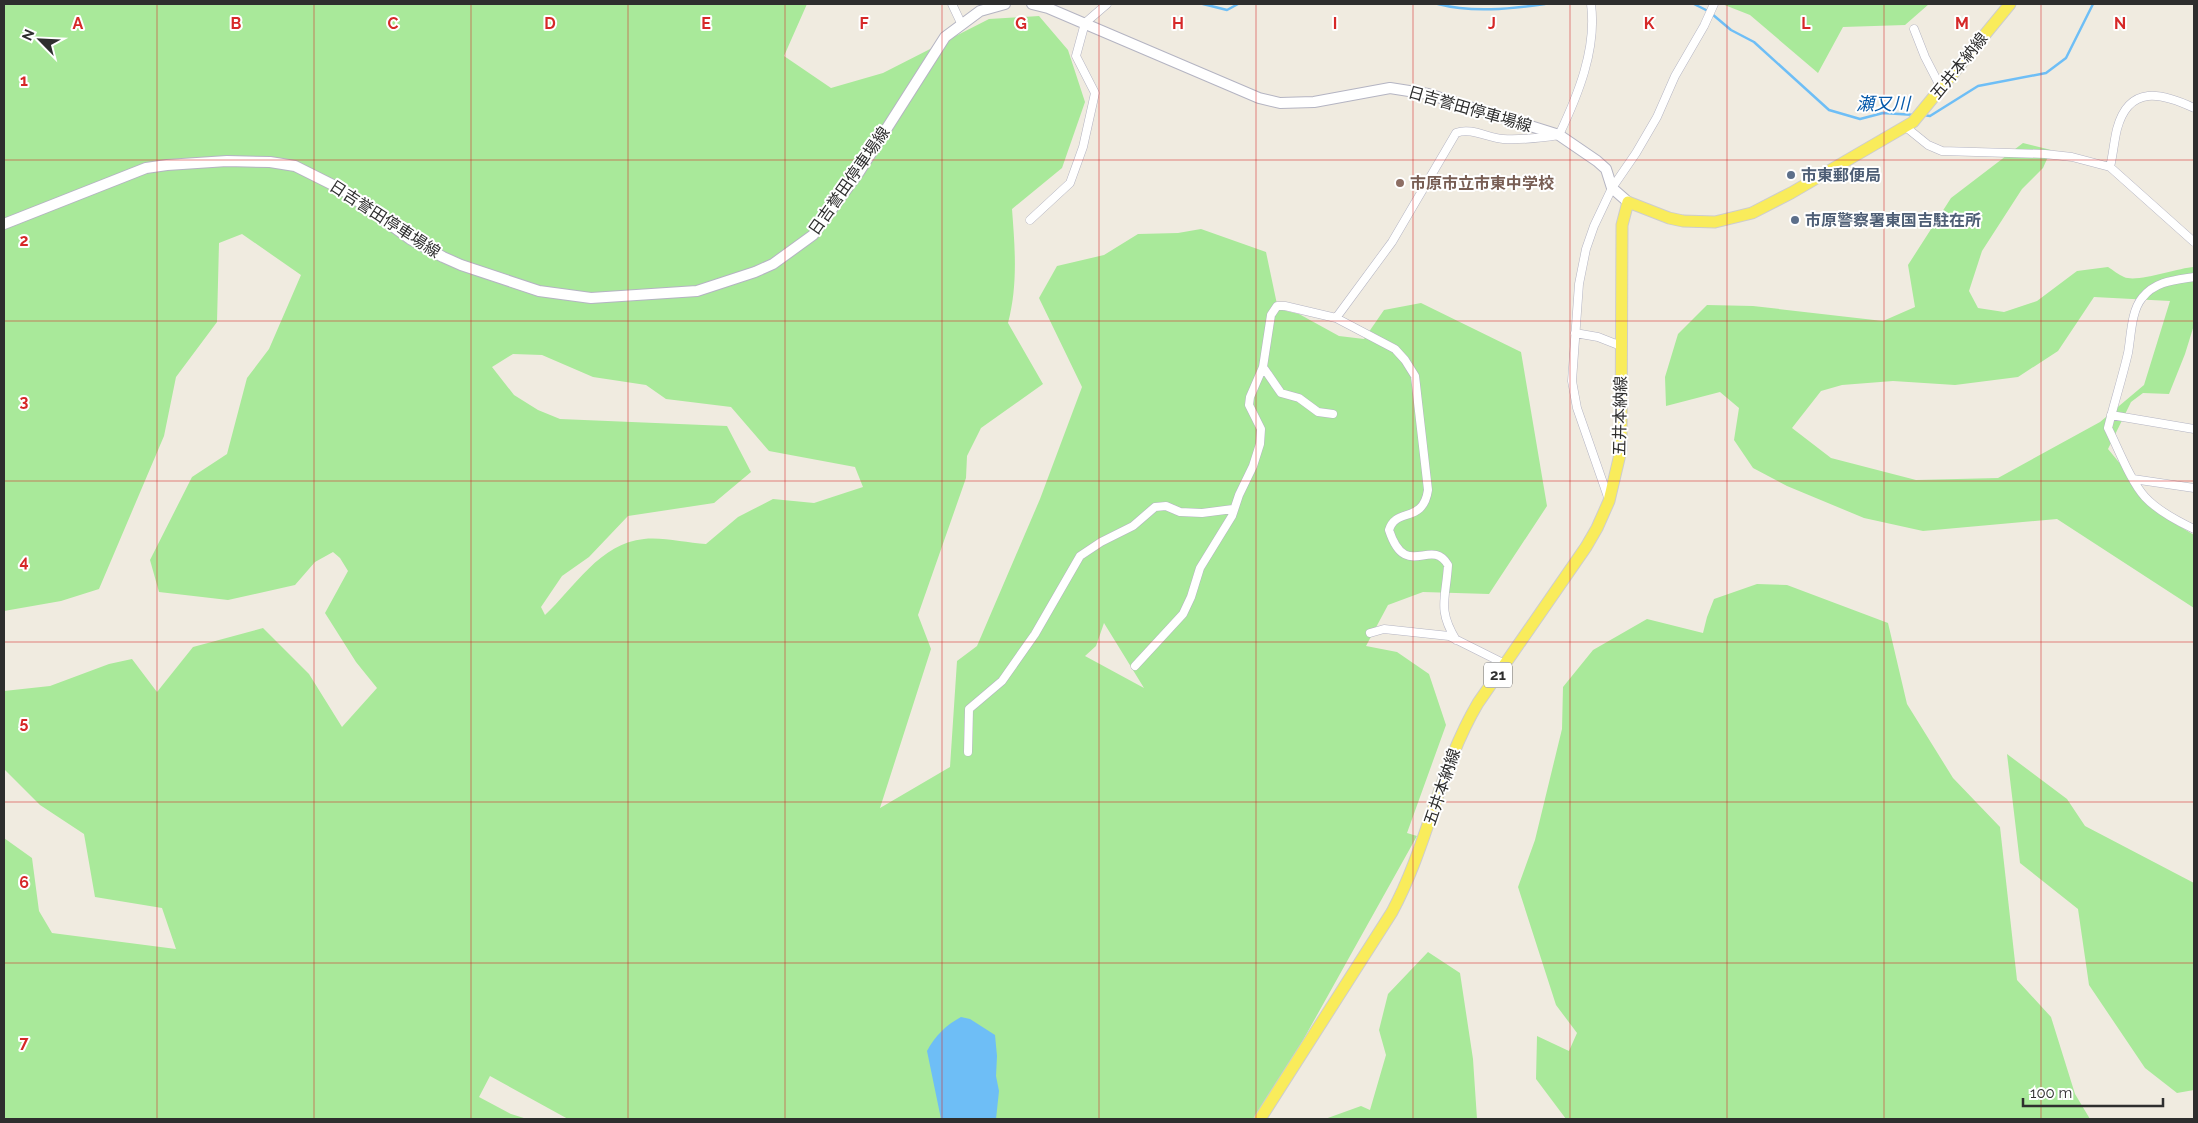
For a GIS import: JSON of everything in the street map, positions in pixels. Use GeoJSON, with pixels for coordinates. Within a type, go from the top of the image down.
{"type":"FeatureCollection","features":[{"type":"Feature","properties":{"kind":"main road","name":"日吉誉田停車場線"},"geometry":{"type":"LineString","coordinates":[[4,224],[146,168],[217,162],[270,162],[295,166],[319,176],[341,189],[410,238],[443,257],[461,265],[539,291],[591,298],[697,291],[755,272],[773,264],[813,235],[859,172],[936,48],[945,37],[961,23],[980,11],[1005,4]]}},
{"type":"Feature","properties":{"kind":"main road","name":"日吉誉田停車場線"},"geometry":{"type":"LineString","coordinates":[[1032,4],[1048,8],[1085,23],[1258,98],[1280,103],[1305,103],[1390,88],[1428,94],[1559,135],[1585,151],[1606,169],[1612,188],[1628,202]]}},
{"type":"Feature","properties":{"kind":"main road","name":"五井本納線"},"geometry":{"type":"LineString","coordinates":[[1260,1119],[1392,912],[1407,885],[1450,758],[1462,730],[1478,703],[1586,548],[1609,501],[1616,478],[1621,450],[1622,225],[1628,202],[1669,218],[1683,221],[1715,222],[1752,213],[1907,128],[2010,4]]}},
{"type":"Feature","properties":{"kind":"street"},"geometry":{"type":"LineString","coordinates":[[952,4],[961,23]]}},
{"type":"Feature","properties":{"kind":"street"},"geometry":{"type":"LineString","coordinates":[[1030,220],[1070,183],[1083,147],[1095,94],[1076,56],[1085,23],[1108,4]]}},
{"type":"Feature","properties":{"kind":"street"},"geometry":{"type":"LineString","coordinates":[[1336,318],[1392,242],[1456,133],[1462,131],[1471,132],[1502,139],[1538,139],[1559,135],[1574,104],[1583,78],[1593,17],[1591,4]]}},
{"type":"Feature","properties":{"kind":"street"},"geometry":{"type":"LineString","coordinates":[[1609,501],[1577,408],[1572,381],[1580,284],[1586,249],[1594,226],[1612,188],[1636,154],[1657,117],[1675,76],[1704,26],[1714,4]]}},
{"type":"Feature","properties":{"kind":"street"},"geometry":{"type":"LineString","coordinates":[[1914,28],[1925,57],[1941,88]]}},
{"type":"Feature","properties":{"kind":"street"},"geometry":{"type":"LineString","coordinates":[[2110,167],[2117,128],[2131,103],[2137,98],[2150,95],[2165,97],[2194,108]]}},
{"type":"Feature","properties":{"kind":"street"},"geometry":{"type":"LineString","coordinates":[[1907,128],[1928,145],[1942,151],[2054,155],[2072,157],[2110,167],[2194,242]]}},
{"type":"Feature","properties":{"kind":"street"},"geometry":{"type":"LineString","coordinates":[[2194,277],[2165,282],[2154,287],[2142,296],[2137,304],[2128,353],[2108,428],[2133,479],[2145,497],[2176,521],[2194,529]]}},
{"type":"Feature","properties":{"kind":"street"},"geometry":{"type":"LineString","coordinates":[[1135,666],[1183,614],[1191,598],[1200,568],[1232,516],[1233,509],[1253,466],[1260,444],[1261,429],[1249,405],[1250,397],[1263,367],[1271,315],[1276,306],[1285,306],[1336,318],[1395,349],[1415,376],[1428,490],[1426,501],[1421,508],[1394,520],[1389,530],[1394,545],[1400,553],[1409,557],[1430,555],[1445,561],[1448,566],[1443,613],[1456,640]]}},
{"type":"Feature","properties":{"kind":"street"},"geometry":{"type":"LineString","coordinates":[[1575,333],[1598,337],[1620,346]]}},
{"type":"Feature","properties":{"kind":"street"},"geometry":{"type":"LineString","coordinates":[[1263,367],[1281,393],[1299,398],[1318,412],[1333,414]]}},
{"type":"Feature","properties":{"kind":"street"},"geometry":{"type":"LineString","coordinates":[[2112,415],[2194,429]]}},
{"type":"Feature","properties":{"kind":"street"},"geometry":{"type":"LineString","coordinates":[[2133,479],[2194,488]]}},
{"type":"Feature","properties":{"kind":"street"},"geometry":{"type":"LineString","coordinates":[[968,752],[969,709],[1002,681],[1035,634],[1080,556],[1101,542],[1133,526],[1155,507],[1166,506],[1180,512],[1202,513],[1233,509]]}},
{"type":"Feature","properties":{"kind":"street"},"geometry":{"type":"LineString","coordinates":[[1370,633],[1384,628],[1449,636],[1506,664]]}},
{"type":"Feature","properties":{"kind":"green space"},"geometry":{"type":"Polygon","coordinates":[[[4,4],[807,4],[784,56],[831,88],[883,73],[989,19],[1039,16],[1068,50],[1085,102],[1062,168],[1012,209],[1015,252],[1014,281],[1008,323],[1043,384],[981,428],[967,456],[966,478],[918,615],[931,649],[880,808],[950,767],[957,661],[977,646],[1040,499],[1082,387],[1039,298],[1057,266],[1104,255],[1138,234],[1178,233],[1201,229],[1266,252],[1278,309],[1299,314],[1339,336],[1364,339],[1384,310],[1421,303],[1521,352],[1547,506],[1489,594],[1423,592],[1388,605],[1366,646],[1397,652],[1429,674],[1446,725],[1407,833],[1417,836],[1259,1119],[568,1119],[490,1076],[479,1097],[511,1114],[527,1119],[4,1119],[4,838],[32,858],[39,911],[52,933],[176,949],[162,908],[95,897],[84,834],[40,805],[4,769],[4,691],[50,686],[109,664],[132,659],[157,692],[193,647],[263,628],[309,674],[342,727],[377,688],[356,662],[325,613],[348,571],[340,558],[333,552],[315,562],[295,585],[228,600],[159,592],[150,560],[192,477],[227,454],[247,378],[269,349],[301,275],[242,234],[219,243],[217,322],[176,377],[164,436],[99,589],[61,601],[4,611],[4,4]],[[513,354],[492,367],[514,395],[538,410],[560,419],[727,426],[751,472],[714,503],[628,516],[589,557],[562,576],[541,607],[545,615],[589,568],[614,549],[628,542],[644,539],[667,539],[706,544],[738,517],[773,499],[814,503],[863,487],[855,467],[769,451],[731,407],[666,399],[646,385],[593,377],[542,355],[513,354]],[[1104,623],[1096,646],[1085,656],[1144,688],[1104,623]]]}},
{"type":"Feature","properties":{"kind":"green space"},"geometry":{"type":"Polygon","coordinates":[[[1722,4],[1929,4],[1905,25],[1843,27],[1818,73],[1750,15],[1722,4]]]}},
{"type":"Feature","properties":{"kind":"green space"},"geometry":{"type":"Polygon","coordinates":[[[2023,143],[2051,150],[2043,168],[2022,189],[1982,251],[1969,291],[1978,308],[2004,312],[2037,301],[2077,271],[2108,267],[2124,277],[2138,278],[2194,267],[2194,325],[2169,394],[2143,393],[2131,402],[2108,449],[2164,517],[2194,535],[2194,608],[2057,519],[1923,531],[1864,518],[1787,486],[1753,468],[1734,440],[1739,408],[1720,392],[1666,406],[1665,377],[1678,334],[1707,305],[1753,306],[1883,321],[1915,307],[1908,265],[1951,198],[2023,143]],[[2094,297],[2058,351],[2018,377],[1955,385],[1893,381],[1842,385],[1821,391],[1792,428],[1831,458],[1916,480],[1998,478],[2100,422],[2144,385],[2170,301],[2094,297]]]}},
{"type":"Feature","properties":{"kind":"green space"},"geometry":{"type":"Polygon","coordinates":[[[1757,584],[1787,585],[1888,623],[1907,704],[1953,778],[2000,827],[2017,980],[2051,1017],[2075,1094],[2090,1119],[1566,1119],[1536,1079],[1537,1036],[1569,1051],[1577,1033],[1556,1005],[1518,887],[1535,840],[1562,729],[1563,687],[1593,650],[1647,619],[1703,633],[1714,599],[1757,584]]]}},
{"type":"Feature","properties":{"kind":"green space"},"geometry":{"type":"Polygon","coordinates":[[[2007,754],[2067,799],[2085,826],[2194,883],[2194,1090],[2177,1093],[2145,1068],[2089,985],[2078,909],[2020,863],[2007,754]]]}},
{"type":"Feature","properties":{"kind":"green space"},"geometry":{"type":"Polygon","coordinates":[[[1428,952],[1460,973],[1473,1059],[1477,1119],[1325,1119],[1361,1106],[1370,1110],[1386,1055],[1379,1030],[1388,994],[1428,952]]]}},
{"type":"Feature","properties":{"kind":"water"},"geometry":{"type":"Polygon","coordinates":[[[961,1017],[970,1019],[995,1035],[996,1076],[999,1091],[996,1119],[941,1119],[927,1051],[941,1031],[961,1017]]]}},
{"type":"Feature","properties":{"kind":"waterway","name":"瀬又川"},"geometry":{"type":"LineString","coordinates":[[1203,4],[1227,10],[1238,4]]}},
{"type":"Feature","properties":{"kind":"waterway","name":"瀬又川"},"geometry":{"type":"LineString","coordinates":[[1438,4],[1478,9],[1505,9],[1545,4]]}},
{"type":"Feature","properties":{"kind":"waterway","name":"瀬又川"},"geometry":{"type":"LineString","coordinates":[[1694,4],[1708,11]]}},
{"type":"Feature","properties":{"kind":"waterway","name":"瀬又川"},"geometry":{"type":"LineString","coordinates":[[1923,115],[1930,116],[1978,86],[2046,73],[2066,58],[2093,4]]}},
{"type":"Feature","properties":{"kind":"waterway","name":"瀬又川"},"geometry":{"type":"LineString","coordinates":[[1712,14],[1731,30],[1754,42],[1829,110],[1860,119],[1883,113],[1915,115]]}},
{"type":"Feature","properties":{"kind":"place","name":"市東郵便局"},"geometry":{"type":"Point","coordinates":[1791,175]}},
{"type":"Feature","properties":{"kind":"place","name":"市原市立市東中学校"},"geometry":{"type":"Point","coordinates":[1400,183]}},
{"type":"Feature","properties":{"kind":"place","name":"市原警察署東国吉駐在所"},"geometry":{"type":"Point","coordinates":[1795,220]}}]}
